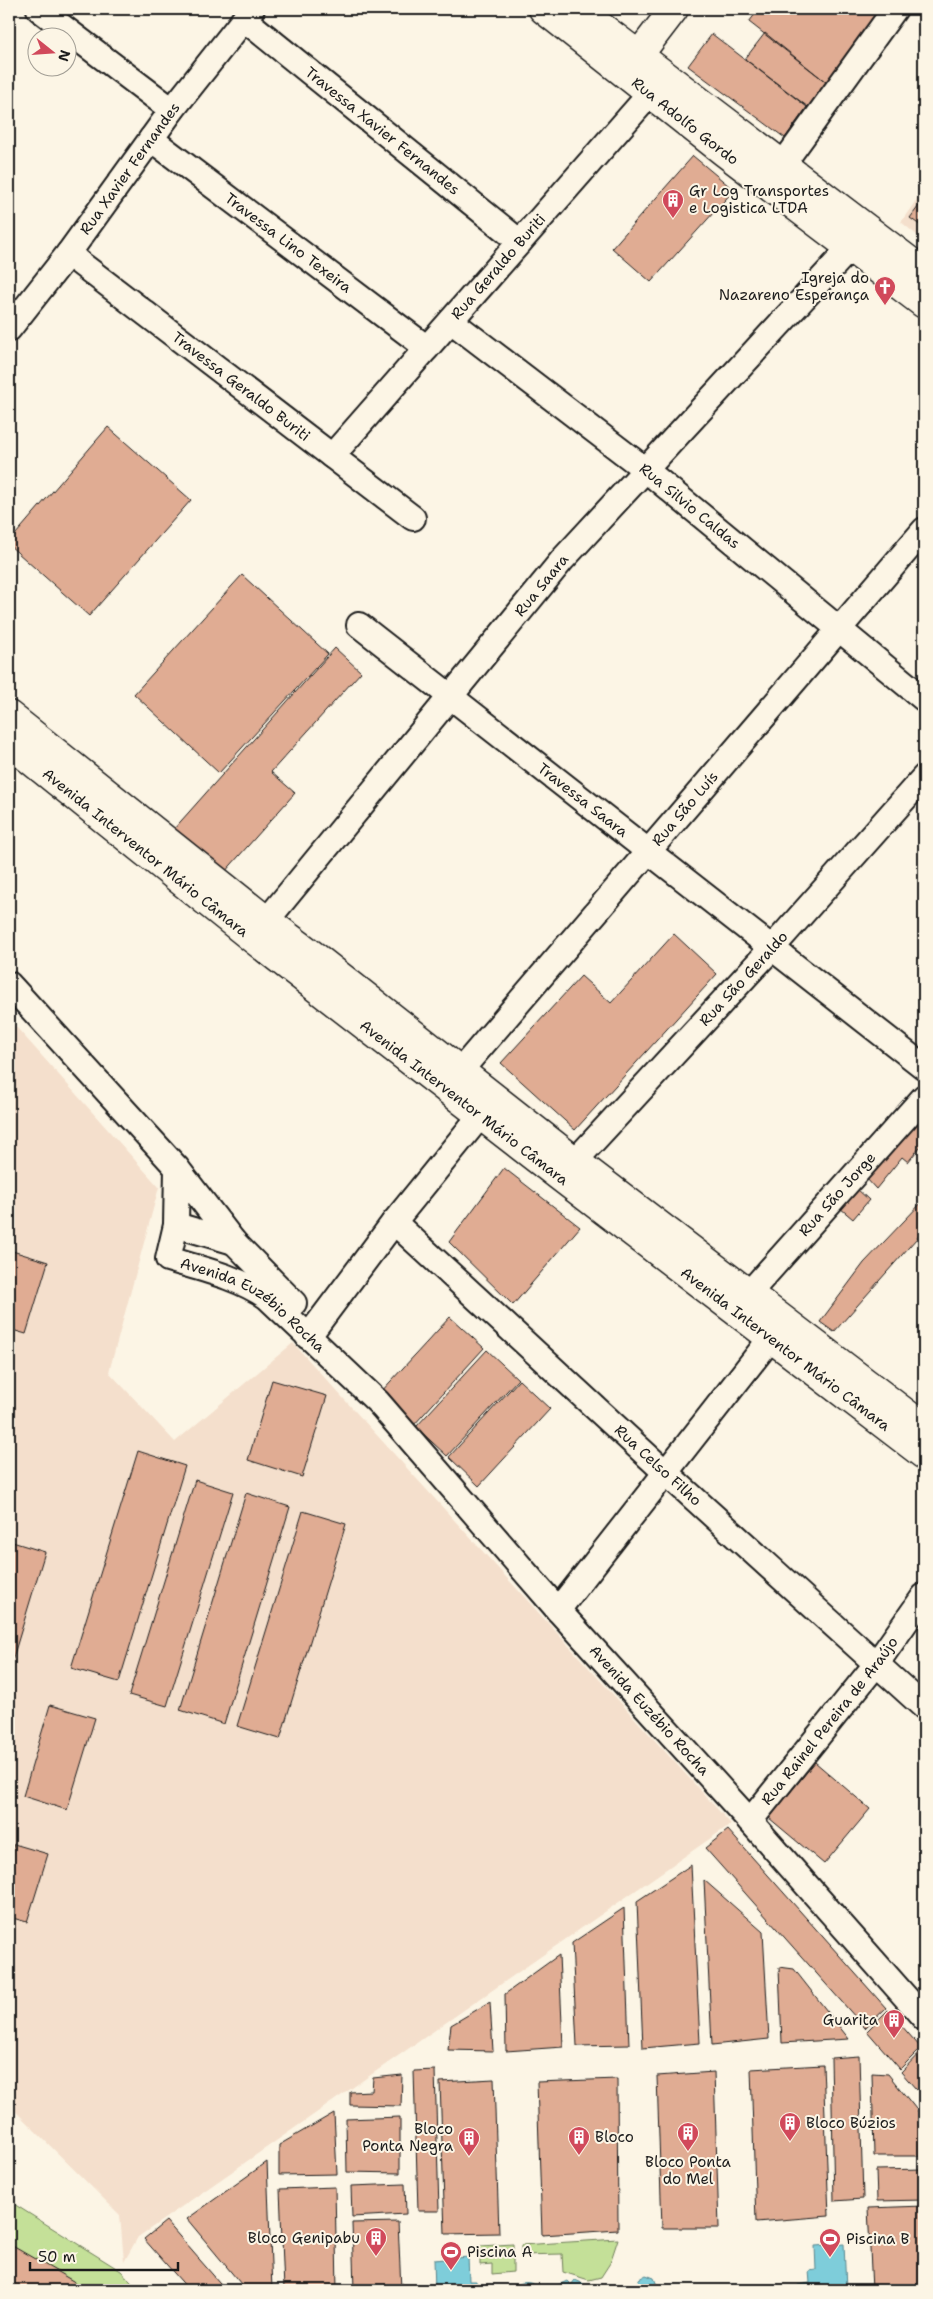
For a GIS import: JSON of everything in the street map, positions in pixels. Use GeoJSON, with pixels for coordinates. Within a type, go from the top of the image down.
{"type":"FeatureCollection","features":[{"type":"Feature","properties":{"kind":"main road","name":"Rua Adolfo Gordo"},"geometry":{"type":"LineString","coordinates":[[543,9],[632,65],[732,142],[851,247],[924,304]]}},
{"type":"Feature","properties":{"kind":"main road","name":"Rua Adolfo Gordo"},"geometry":{"type":"LineString","coordinates":[[578,9],[632,65]]}},
{"type":"Feature","properties":{"kind":"main road"},"geometry":{"type":"LineString","coordinates":[[632,65],[674,9]]}},
{"type":"Feature","properties":{"kind":"main road","name":"Rua Adolfo Gordo"},"geometry":{"type":"LineString","coordinates":[[732,142],[783,164],[924,272]]}},
{"type":"Feature","properties":{"kind":"main road","name":"Avenida Interventor Mário Câmara"},"geometry":{"type":"LineString","coordinates":[[9,715],[70,779],[259,930],[778,1329],[924,1427]]}},
{"type":"Feature","properties":{"kind":"main road","name":"Avenida Interventor Mário Câmara"},"geometry":{"type":"LineString","coordinates":[[9,743],[70,779]]}},
{"type":"Feature","properties":{"kind":"main road","name":"Avenida Interventor Mário Câmara"},"geometry":{"type":"LineString","coordinates":[[568,1169],[750,1292],[778,1329],[924,1455]]}},
{"type":"Feature","properties":{"kind":"street"},"geometry":{"type":"LineString","coordinates":[[40,9],[172,110]]}},
{"type":"Feature","properties":{"kind":"street"},"geometry":{"type":"LineString","coordinates":[[783,164],[895,9]]}},
{"type":"Feature","properties":{"kind":"street","name":"Rua Xavier Fernandes"},"geometry":{"type":"LineString","coordinates":[[9,329],[68,254],[172,110],[248,14]]}},
{"type":"Feature","properties":{"kind":"street","name":"Travessa Xavier Fernandes"},"geometry":{"type":"LineString","coordinates":[[248,14],[520,242]]}},
{"type":"Feature","properties":{"kind":"street","name":"Rua Geraldo Buriti"},"geometry":{"type":"LineString","coordinates":[[332,456],[658,85]]}},
{"type":"Feature","properties":{"kind":"street","name":"Travessa Lino Texeira"},"geometry":{"type":"LineString","coordinates":[[151,139],[427,348]]}},
{"type":"Feature","properties":{"kind":"street","name":"Rua Saara"},"geometry":{"type":"LineString","coordinates":[[259,930],[563,559],[851,247]]}},
{"type":"Feature","properties":{"kind":"street","name":"Travessa Geraldo Buriti"},"geometry":{"type":"LineString","coordinates":[[68,254],[413,518]]}},
{"type":"Feature","properties":{"kind":"street","name":"Rua Silvio Caldas"},"geometry":{"type":"LineString","coordinates":[[451,321],[646,470],[924,700]]}},
{"type":"Feature","properties":{"kind":"street","name":"Rua São Luís"},"geometry":{"type":"LineString","coordinates":[[453,1080],[924,530]]}},
{"type":"Feature","properties":{"kind":"street","name":"Travessa Saara"},"geometry":{"type":"LineString","coordinates":[[359,626],[924,1067]]}},
{"type":"Feature","properties":{"kind":"street","name":"Rua São Geraldo"},"geometry":{"type":"LineString","coordinates":[[568,1169],[772,948],[924,777]]}},
{"type":"Feature","properties":{"kind":"street","name":"Avenida Euzébio Rocha"},"geometry":{"type":"LineString","coordinates":[[9,984],[177,1168],[234,1242],[312,1332],[378,1402],[558,1610],[750,1821],[924,2018]]}},
{"type":"Feature","properties":{"kind":"street","name":"Rua São Jorge"},"geometry":{"type":"LineString","coordinates":[[750,1292],[924,1097]]}},
{"type":"Feature","properties":{"kind":"street"},"geometry":{"type":"LineString","coordinates":[[312,1332],[394,1222],[488,1106]]}},
{"type":"Feature","properties":{"kind":"street","name":"Avenida Euzébio Rocha"},"geometry":{"type":"LineString","coordinates":[[177,1168],[176,1225],[168,1259],[244,1283],[267,1297],[312,1332]]}},
{"type":"Feature","properties":{"kind":"street","name":"Rua Celso Filho"},"geometry":{"type":"LineString","coordinates":[[394,1222],[664,1472],[924,1707]]}},
{"type":"Feature","properties":{"kind":"street"},"geometry":{"type":"LineString","coordinates":[[176,1225],[234,1242]]}},
{"type":"Feature","properties":{"kind":"street"},"geometry":{"type":"LineString","coordinates":[[558,1610],[664,1472],[778,1329]]}},
{"type":"Feature","properties":{"kind":"street","name":"Rua Rainel Pereira de Araújo"},"geometry":{"type":"LineString","coordinates":[[750,1821],[877,1663],[924,1596]]}},
{"type":"Feature","properties":{"kind":"shaded area"},"geometry":{"type":"Polygon","coordinates":[[[924,189],[924,241],[901,222],[924,189]]]}},
{"type":"Feature","properties":{"kind":"shaded area"},"geometry":{"type":"Polygon","coordinates":[[[9,1019],[159,1187],[109,1372],[175,1442],[293,1343],[731,1824],[138,2237],[124,2262],[120,2215],[9,2105],[9,1019]]]}},
{"type":"Feature","properties":{"kind":"green space"},"geometry":{"type":"Polygon","coordinates":[[[9,2201],[121,2271],[138,2290],[9,2290],[9,2201]]]}},
{"type":"Feature","properties":{"kind":"green space"},"geometry":{"type":"Polygon","coordinates":[[[618,2239],[610,2263],[601,2277],[589,2280],[563,2272],[562,2254],[521,2255],[521,2245],[618,2239]]]}},
{"type":"Feature","properties":{"kind":"green space"},"geometry":{"type":"Polygon","coordinates":[[[513,2244],[513,2272],[492,2274],[492,2264],[480,2265],[480,2246],[513,2244]]]}},
{"type":"Feature","properties":{"kind":"water","name":"Piscina B"},"geometry":{"type":"Polygon","coordinates":[[[844,2244],[846,2290],[799,2290],[798,2285],[810,2283],[809,2271],[816,2270],[815,2246],[844,2244]]]}},
{"type":"Feature","properties":{"kind":"water","name":"Piscina A"},"geometry":{"type":"Polygon","coordinates":[[[468,2257],[469,2281],[476,2281],[477,2290],[435,2290],[434,2260],[468,2257]]]}},
{"type":"Feature","properties":{"kind":"water"},"geometry":{"type":"Polygon","coordinates":[[[646,2275],[654,2278],[659,2290],[636,2290],[639,2279],[646,2275]]]}},
{"type":"Feature","properties":{"kind":"water"},"geometry":{"type":"Polygon","coordinates":[[[575,2280],[582,2283],[589,2290],[511,2290],[526,2282],[542,2287],[546,2285],[556,2286],[567,2281],[571,2285],[575,2280]]]}},
{"type":"Feature","properties":{"kind":"building"},"geometry":{"type":"Polygon","coordinates":[[[759,9],[874,9],[879,13],[826,82],[749,22],[759,9]]]}},
{"type":"Feature","properties":{"kind":"building"},"geometry":{"type":"Polygon","coordinates":[[[765,33],[826,82],[808,107],[745,59],[765,33]]]}},
{"type":"Feature","properties":{"kind":"building"},"geometry":{"type":"Polygon","coordinates":[[[712,34],[807,107],[785,138],[688,66],[712,34]]]}},
{"type":"Feature","properties":{"kind":"building","name":"Gr Log Transportes e Logistica LTDA"},"geometry":{"type":"Polygon","coordinates":[[[693,156],[734,190],[651,282],[612,248],[693,156]]]}},
{"type":"Feature","properties":{"kind":"building"},"geometry":{"type":"Polygon","coordinates":[[[924,199],[924,228],[910,218],[924,199]]]}},
{"type":"Feature","properties":{"kind":"building"},"geometry":{"type":"Polygon","coordinates":[[[108,427],[191,500],[89,616],[9,545],[9,542],[108,427]]]}},
{"type":"Feature","properties":{"kind":"building"},"geometry":{"type":"Polygon","coordinates":[[[242,575],[328,654],[219,773],[134,694],[242,575]]]}},
{"type":"Feature","properties":{"kind":"building"},"geometry":{"type":"Polygon","coordinates":[[[335,648],[361,672],[271,772],[295,793],[223,874],[173,830],[335,648]]]}},
{"type":"Feature","properties":{"kind":"building"},"geometry":{"type":"Polygon","coordinates":[[[674,934],[717,974],[575,1130],[501,1063],[581,976],[611,1003],[674,934]]]}},
{"type":"Feature","properties":{"kind":"building"},"geometry":{"type":"Polygon","coordinates":[[[924,1111],[924,1142],[908,1162],[902,1157],[876,1189],[866,1178],[924,1111]]]}},
{"type":"Feature","properties":{"kind":"building"},"geometry":{"type":"Polygon","coordinates":[[[504,1168],[580,1227],[513,1305],[449,1242],[504,1168]]]}},
{"type":"Feature","properties":{"kind":"building"},"geometry":{"type":"Polygon","coordinates":[[[856,1188],[869,1200],[853,1219],[840,1208],[856,1188]]]}},
{"type":"Feature","properties":{"kind":"building"},"geometry":{"type":"Polygon","coordinates":[[[924,1200],[924,1230],[834,1332],[820,1322],[864,1263],[924,1200]]]}},
{"type":"Feature","properties":{"kind":"building"},"geometry":{"type":"Polygon","coordinates":[[[9,1250],[48,1262],[26,1334],[9,1329],[9,1250]]]}},
{"type":"Feature","properties":{"kind":"building"},"geometry":{"type":"Polygon","coordinates":[[[450,1317],[484,1348],[413,1426],[379,1394],[450,1317]]]}},
{"type":"Feature","properties":{"kind":"building"},"geometry":{"type":"Polygon","coordinates":[[[487,1350],[518,1379],[447,1456],[416,1427],[487,1350]]]}},
{"type":"Feature","properties":{"kind":"building"},"geometry":{"type":"Polygon","coordinates":[[[272,1380],[327,1396],[302,1477],[248,1460],[272,1380]]]}},
{"type":"Feature","properties":{"kind":"building"},"geometry":{"type":"Polygon","coordinates":[[[519,1380],[550,1409],[479,1486],[449,1457],[519,1380]]]}},
{"type":"Feature","properties":{"kind":"building"},"geometry":{"type":"Polygon","coordinates":[[[138,1451],[185,1466],[119,1682],[71,1668],[138,1451]]]}},
{"type":"Feature","properties":{"kind":"building"},"geometry":{"type":"Polygon","coordinates":[[[195,1480],[233,1492],[167,1706],[129,1695],[195,1480]]]}},
{"type":"Feature","properties":{"kind":"building"},"geometry":{"type":"Polygon","coordinates":[[[246,1493],[290,1507],[224,1724],[180,1710],[246,1493]]]}},
{"type":"Feature","properties":{"kind":"building"},"geometry":{"type":"Polygon","coordinates":[[[303,1511],[346,1524],[280,1739],[237,1726],[303,1511]]]}},
{"type":"Feature","properties":{"kind":"building"},"geometry":{"type":"Polygon","coordinates":[[[9,1541],[45,1552],[9,1671],[9,1541]]]}},
{"type":"Feature","properties":{"kind":"building"},"geometry":{"type":"Polygon","coordinates":[[[50,1705],[95,1718],[67,1810],[23,1796],[50,1705]]]}},
{"type":"Feature","properties":{"kind":"building"},"geometry":{"type":"Polygon","coordinates":[[[815,1762],[870,1809],[824,1864],[769,1818],[815,1762]]]}},
{"type":"Feature","properties":{"kind":"building"},"geometry":{"type":"Polygon","coordinates":[[[728,1830],[886,2008],[865,2028],[705,1848],[728,1830]]]}},
{"type":"Feature","properties":{"kind":"building"},"geometry":{"type":"Polygon","coordinates":[[[14,1844],[48,1854],[27,1922],[9,1917],[9,1861],[14,1844]]]}},
{"type":"Feature","properties":{"kind":"building"},"geometry":{"type":"Polygon","coordinates":[[[691,1865],[700,2043],[643,2048],[637,1901],[691,1865]]]}},
{"type":"Feature","properties":{"kind":"building"},"geometry":{"type":"Polygon","coordinates":[[[704,1880],[763,1932],[769,2039],[712,2045],[704,1880]]]}},
{"type":"Feature","properties":{"kind":"building"},"geometry":{"type":"Polygon","coordinates":[[[624,1908],[629,2045],[577,2046],[572,1943],[624,1908]]]}},
{"type":"Feature","properties":{"kind":"building"},"geometry":{"type":"Polygon","coordinates":[[[559,1955],[563,2047],[506,2051],[505,1994],[559,1955]]]}},
{"type":"Feature","properties":{"kind":"building"},"geometry":{"type":"Polygon","coordinates":[[[779,1967],[794,1969],[849,2039],[782,2043],[779,1967]]]}},
{"type":"Feature","properties":{"kind":"building"},"geometry":{"type":"Polygon","coordinates":[[[490,2002],[493,2051],[448,2050],[451,2025],[490,2002]]]}},
{"type":"Feature","properties":{"kind":"building","name":"Guarita"},"geometry":{"type":"Polygon","coordinates":[[[888,2010],[921,2048],[900,2069],[867,2031],[888,2010]]]}},
{"type":"Feature","properties":{"kind":"building"},"geometry":{"type":"Polygon","coordinates":[[[923,2049],[924,2051],[924,2098],[901,2072],[923,2049]]]}},
{"type":"Feature","properties":{"kind":"building"},"geometry":{"type":"Polygon","coordinates":[[[859,2056],[863,2199],[834,2201],[831,2058],[859,2056]]]}},
{"type":"Feature","properties":{"kind":"building","name":"Bloco Búzios"},"geometry":{"type":"Polygon","coordinates":[[[823,2065],[829,2216],[756,2222],[751,2069],[823,2065]]]}},
{"type":"Feature","properties":{"kind":"building"},"geometry":{"type":"Polygon","coordinates":[[[435,2070],[439,2211],[418,2211],[414,2071],[435,2070]]]}},
{"type":"Feature","properties":{"kind":"building","name":"Bloco Ponta do Mel"},"geometry":{"type":"Polygon","coordinates":[[[714,2072],[719,2228],[662,2228],[657,2076],[714,2072]]]}},
{"type":"Feature","properties":{"kind":"building"},"geometry":{"type":"Polygon","coordinates":[[[872,2073],[888,2074],[924,2119],[924,2156],[874,2156],[872,2073]]]}},
{"type":"Feature","properties":{"kind":"building"},"geometry":{"type":"Polygon","coordinates":[[[402,2075],[401,2106],[350,2105],[350,2092],[372,2091],[373,2078],[402,2075]]]}},
{"type":"Feature","properties":{"kind":"building","name":"Bloco Ponta Negra"},"geometry":{"type":"Polygon","coordinates":[[[494,2079],[499,2233],[445,2234],[440,2082],[494,2079]]]}},
{"type":"Feature","properties":{"kind":"building","name":"Bloco"},"geometry":{"type":"Polygon","coordinates":[[[617,2079],[618,2230],[542,2235],[537,2082],[617,2079]]]}},
{"type":"Feature","properties":{"kind":"building"},"geometry":{"type":"Polygon","coordinates":[[[334,2113],[337,2174],[279,2175],[279,2145],[334,2113]]]}},
{"type":"Feature","properties":{"kind":"building"},"geometry":{"type":"Polygon","coordinates":[[[400,2117],[400,2173],[347,2172],[346,2119],[400,2117]]]}},
{"type":"Feature","properties":{"kind":"building"},"geometry":{"type":"Polygon","coordinates":[[[267,2162],[272,2290],[246,2290],[187,2219],[267,2162]]]}},
{"type":"Feature","properties":{"kind":"building"},"geometry":{"type":"Polygon","coordinates":[[[924,2169],[924,2200],[877,2201],[876,2170],[924,2169]]]}},
{"type":"Feature","properties":{"kind":"building"},"geometry":{"type":"Polygon","coordinates":[[[405,2184],[406,2214],[352,2217],[351,2186],[405,2184]]]}},
{"type":"Feature","properties":{"kind":"building"},"geometry":{"type":"Polygon","coordinates":[[[335,2187],[337,2290],[284,2290],[280,2189],[335,2187]]]}},
{"type":"Feature","properties":{"kind":"building"},"geometry":{"type":"Polygon","coordinates":[[[924,2206],[924,2290],[872,2290],[868,2208],[924,2206]]]}},
{"type":"Feature","properties":{"kind":"building"},"geometry":{"type":"Polygon","coordinates":[[[166,2221],[226,2290],[189,2290],[144,2239],[166,2221]]]}},
{"type":"Feature","properties":{"kind":"building","name":"Bloco Genipabu"},"geometry":{"type":"Polygon","coordinates":[[[398,2222],[401,2290],[354,2290],[352,2223],[398,2222]]]}},
{"type":"Feature","properties":{"kind":"building"},"geometry":{"type":"Polygon","coordinates":[[[9,2244],[73,2281],[83,2290],[9,2290],[9,2244]]]}},
{"type":"Feature","properties":{"kind":"place","name":"Gr Log Transportes e Logistica LTDA"},"geometry":{"type":"Point","coordinates":[673,219]}},
{"type":"Feature","properties":{"kind":"place","name":"Igreja do Nazareno Esperança"},"geometry":{"type":"Point","coordinates":[885,306]}},
{"type":"Feature","properties":{"kind":"place","name":"Guarita"},"geometry":{"type":"Point","coordinates":[894,2039]}},
{"type":"Feature","properties":{"kind":"place","name":"Bloco Búzios"},"geometry":{"type":"Point","coordinates":[790,2142]}},
{"type":"Feature","properties":{"kind":"place","name":"Bloco Ponta do Mel"},"geometry":{"type":"Point","coordinates":[688,2152]}},
{"type":"Feature","properties":{"kind":"place","name":"Bloco"},"geometry":{"type":"Point","coordinates":[579,2156]}},
{"type":"Feature","properties":{"kind":"place","name":"Bloco Ponta Negra"},"geometry":{"type":"Point","coordinates":[469,2157]}},
{"type":"Feature","properties":{"kind":"place","name":"Bloco Genipabu"},"geometry":{"type":"Point","coordinates":[376,2257]}},
{"type":"Feature","properties":{"kind":"place","name":"Piscina B"},"geometry":{"type":"Point","coordinates":[830,2258]}},
{"type":"Feature","properties":{"kind":"place","name":"Piscina A"},"geometry":{"type":"Point","coordinates":[451,2271]}}]}
